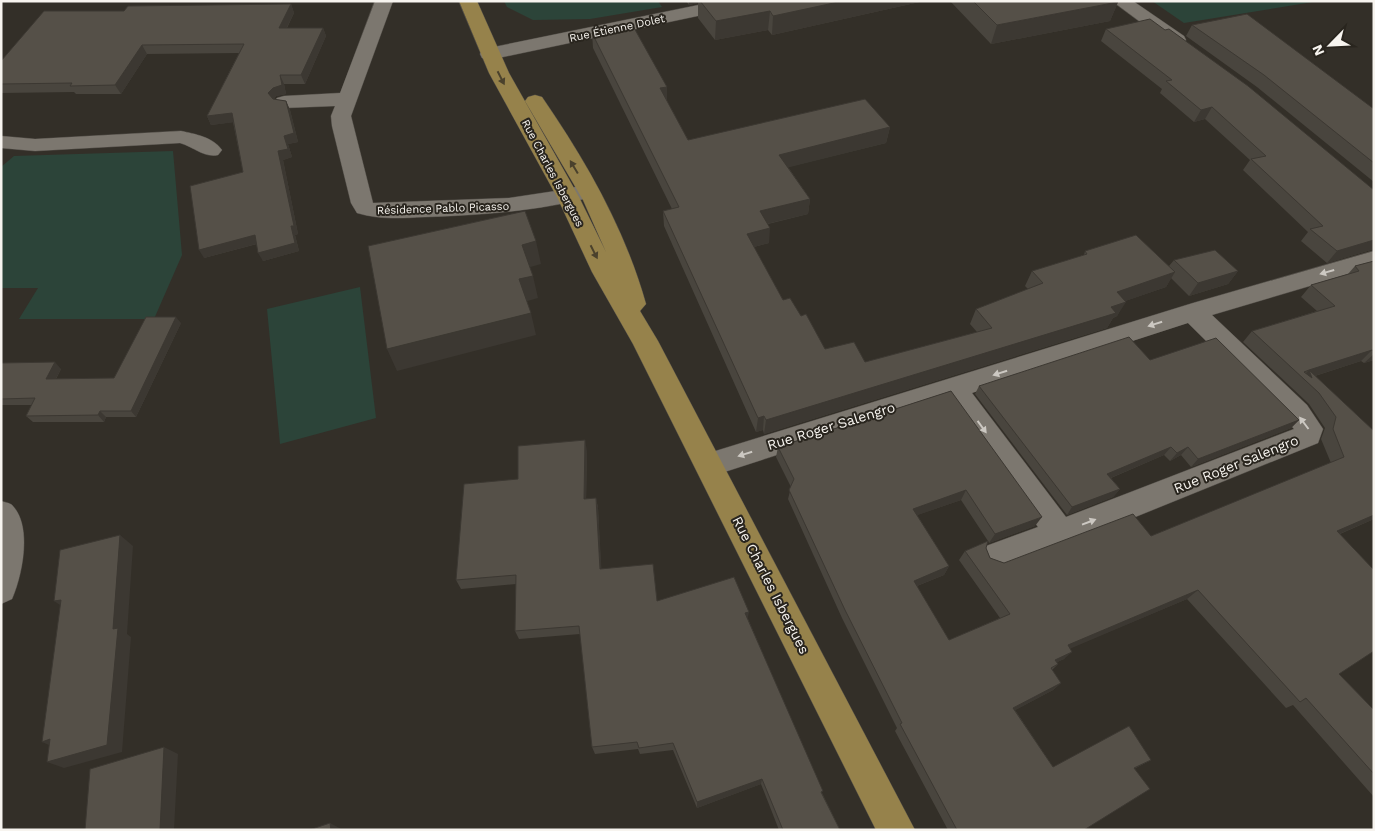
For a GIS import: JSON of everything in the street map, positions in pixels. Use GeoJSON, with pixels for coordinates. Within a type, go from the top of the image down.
{"type":"FeatureCollection","features":[{"type":"Feature","properties":{"kind":"main road","name":"Rue Charles Isbergues"},"geometry":{"type":"LineString","coordinates":[[468,1],[578,194],[604,272],[645,341],[896,830]]}},
{"type":"Feature","properties":{"kind":"main road","name":"Rue Charles Isbergues"},"geometry":{"type":"LineString","coordinates":[[487,1],[498,52]]}},
{"type":"Feature","properties":{"kind":"street","name":"Résidence Pablo Picasso"},"geometry":{"type":"LineString","coordinates":[[384,1],[341,116],[362,203],[370,210],[529,204],[578,194]]}},
{"type":"Feature","properties":{"kind":"street","name":"Rue Étienne Dolet"},"geometry":{"type":"LineString","coordinates":[[498,52],[745,1]]}},
{"type":"Feature","properties":{"kind":"street"},"geometry":{"type":"LineString","coordinates":[[1121,1],[1190,50]]}},
{"type":"Feature","properties":{"kind":"street"},"geometry":{"type":"LineString","coordinates":[[284,102],[348,99]]}},
{"type":"Feature","properties":{"kind":"street"},"geometry":{"type":"LineString","coordinates":[[1,142],[35,145],[181,137],[199,142],[211,150]]}},
{"type":"Feature","properties":{"kind":"street","name":"Rue Roger Salengro"},"geometry":{"type":"LineString","coordinates":[[709,464],[1193,312],[1374,259]]}},
{"type":"Feature","properties":{"kind":"street","name":"Rue Roger Salengro"},"geometry":{"type":"LineString","coordinates":[[997,556],[1301,440],[1308,435],[1309,429],[1300,418],[1193,312]]}},
{"type":"Feature","properties":{"kind":"street"},"geometry":{"type":"LineString","coordinates":[[953,388],[1060,533]]}},
{"type":"Feature","properties":{"kind":"street"},"geometry":{"type":"LineString","coordinates":[[1,514],[5,519],[9,549],[1,590]]}},
{"type":"Feature","properties":{"kind":"green space"},"geometry":{"type":"Polygon","coordinates":[[[504,1],[658,1],[662,7],[590,19],[533,20],[507,7],[504,1]]]}},
{"type":"Feature","properties":{"kind":"green space"},"geometry":{"type":"Polygon","coordinates":[[[1152,1],[1319,1],[1184,23],[1152,1]]]}},
{"type":"Feature","properties":{"kind":"green space"},"geometry":{"type":"Polygon","coordinates":[[[173,151],[182,255],[154,319],[19,319],[38,288],[1,288],[1,167],[14,156],[173,151]]]}},
{"type":"Feature","properties":{"kind":"green space"},"geometry":{"type":"Polygon","coordinates":[[[360,287],[376,418],[280,444],[267,309],[360,287]]]}},
{"type":"Feature","properties":{"kind":"building"},"geometry":{"type":"Polygon","coordinates":[[[700,1],[843,1],[773,16],[770,11],[716,21],[700,1]]]}},
{"type":"Feature","properties":{"kind":"building"},"geometry":{"type":"Polygon","coordinates":[[[973,1],[1117,1],[1118,2],[997,25],[973,1]]]}},
{"type":"Feature","properties":{"kind":"building"},"geometry":{"type":"Polygon","coordinates":[[[291,4],[279,28],[323,28],[301,75],[280,75],[282,85],[273,88],[268,93],[273,99],[286,101],[294,133],[284,136],[288,149],[278,151],[294,226],[291,226],[295,243],[258,253],[255,235],[199,250],[190,186],[243,172],[232,113],[207,116],[244,44],[142,45],[115,85],[70,86],[72,83],[1,84],[1,61],[44,11],[124,11],[128,6],[291,4]]]}},
{"type":"Feature","properties":{"kind":"building"},"geometry":{"type":"Polygon","coordinates":[[[1247,14],[1374,109],[1374,163],[1264,75],[1192,25],[1247,14]]]}},
{"type":"Feature","properties":{"kind":"building"},"geometry":{"type":"Polygon","coordinates":[[[1150,19],[1165,30],[1169,29],[1248,86],[1374,190],[1374,240],[1337,251],[1310,229],[1323,226],[1251,159],[1266,156],[1212,107],[1201,110],[1166,81],[1172,80],[1106,29],[1150,19]]]}},
{"type":"Feature","properties":{"kind":"building"},"geometry":{"type":"Polygon","coordinates":[[[633,26],[667,87],[660,88],[688,140],[865,99],[890,127],[779,155],[810,199],[760,211],[770,228],[747,234],[783,300],[790,298],[801,316],[806,314],[825,349],[854,342],[865,362],[992,328],[976,309],[1043,283],[1032,271],[1087,254],[1085,251],[1136,235],[1175,272],[1117,292],[1126,302],[1111,307],[1116,313],[766,420],[764,416],[758,418],[663,211],[679,207],[592,33],[633,26]]]}},
{"type":"Feature","properties":{"kind":"building"},"geometry":{"type":"Polygon","coordinates":[[[525,211],[536,241],[522,245],[533,276],[519,279],[531,313],[387,349],[368,246],[525,211]]]}},
{"type":"Feature","properties":{"kind":"building"},"geometry":{"type":"Polygon","coordinates":[[[1215,250],[1238,271],[1198,283],[1174,260],[1215,250]]]}},
{"type":"Feature","properties":{"kind":"building"},"geometry":{"type":"Polygon","coordinates":[[[1374,261],[1374,351],[1372,350],[1309,370],[1374,431],[1374,515],[1337,531],[1374,570],[1374,651],[1339,674],[1374,710],[1374,774],[1306,698],[1300,702],[1198,590],[1068,645],[1072,652],[1055,660],[1058,664],[1051,668],[1061,683],[1013,708],[1053,767],[1129,726],[1151,760],[1134,768],[1150,789],[1084,830],[957,830],[900,724],[902,723],[845,610],[789,490],[794,479],[778,447],[951,391],[1042,517],[995,534],[966,490],[913,509],[949,566],[914,581],[949,640],[1010,614],[965,551],[988,541],[986,548],[990,558],[1004,563],[1133,514],[1151,536],[1344,457],[1333,429],[1336,417],[1319,393],[1252,331],[1335,306],[1311,285],[1359,271],[1355,266],[1374,261]],[[1309,370],[1304,372],[1312,378],[1309,370]]]}},
{"type":"Feature","properties":{"kind":"building"},"geometry":{"type":"Polygon","coordinates":[[[146,317],[176,317],[131,411],[100,411],[98,415],[26,416],[35,398],[1,399],[1,363],[55,362],[46,379],[114,378],[146,317]]]}},
{"type":"Feature","properties":{"kind":"building"},"geometry":{"type":"Polygon","coordinates":[[[1129,337],[1150,360],[1216,338],[1299,420],[1198,459],[1188,447],[1177,453],[1171,447],[1107,474],[1120,489],[1072,507],[979,386],[1129,337]]]}},
{"type":"Feature","properties":{"kind":"building"},"geometry":{"type":"Polygon","coordinates":[[[585,440],[584,499],[596,498],[600,569],[653,564],[657,601],[734,577],[749,612],[745,613],[823,791],[821,792],[840,830],[783,830],[762,779],[697,802],[673,743],[639,748],[637,742],[592,747],[579,626],[515,631],[516,575],[456,580],[464,484],[518,479],[518,446],[585,440]]]}},
{"type":"Feature","properties":{"kind":"building"},"geometry":{"type":"Polygon","coordinates":[[[120,535],[113,629],[118,628],[107,745],[47,762],[50,739],[42,742],[61,600],[54,601],[60,550],[120,535]]]}},
{"type":"Feature","properties":{"kind":"building"},"geometry":{"type":"Polygon","coordinates":[[[164,747],[160,830],[85,830],[90,769],[164,747]]]}},
{"type":"Feature","properties":{"kind":"building"},"geometry":{"type":"Polygon","coordinates":[[[330,823],[331,830],[309,830],[330,823]]]}}]}
